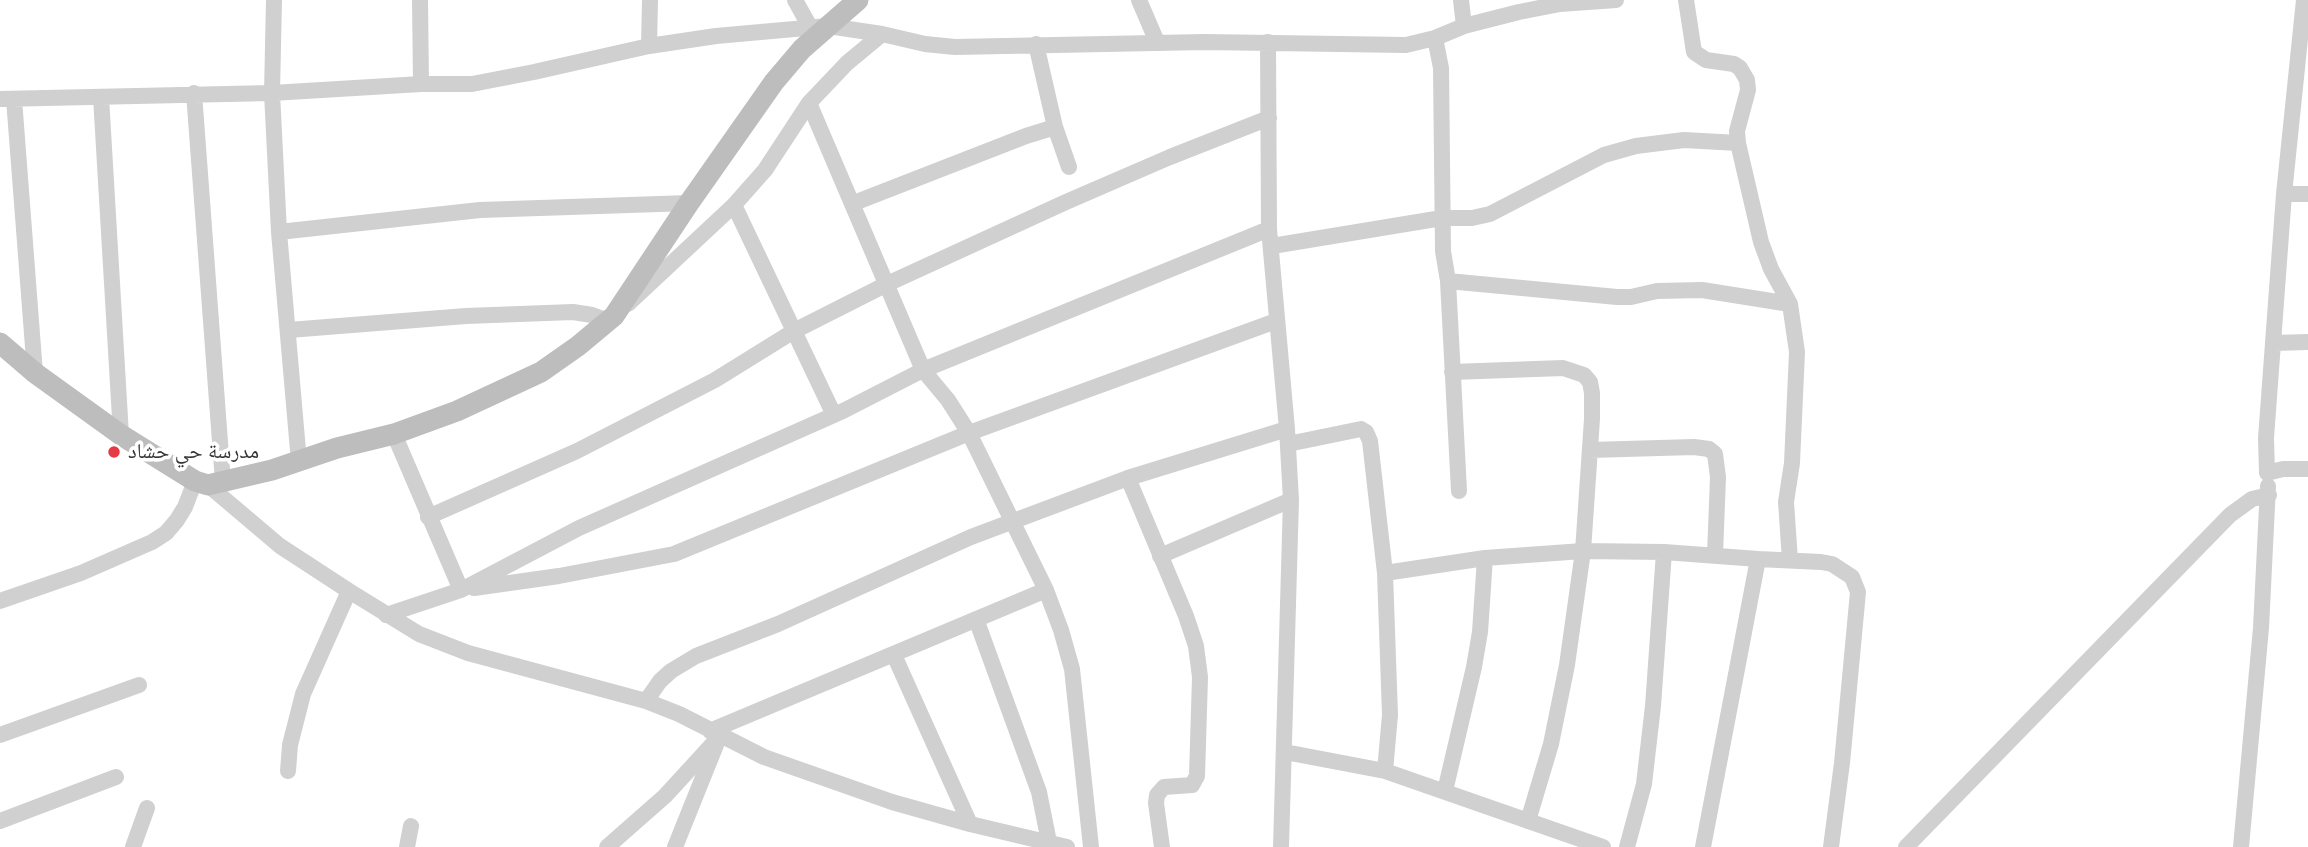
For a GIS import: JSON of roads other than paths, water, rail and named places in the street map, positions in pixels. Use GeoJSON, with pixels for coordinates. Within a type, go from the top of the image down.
{"type":"FeatureCollection","features":[{"type":"Feature","properties":{"kind":"street"},"geometry":{"type":"LineString","coordinates":[[274,0],[272,93],[279,232],[299,462]]}},
{"type":"Feature","properties":{"kind":"street"},"geometry":{"type":"LineString","coordinates":[[419,0],[421,84]]}},
{"type":"Feature","properties":{"kind":"street"},"geometry":{"type":"LineString","coordinates":[[649,46],[650,0]]}},
{"type":"Feature","properties":{"kind":"street"},"geometry":{"type":"LineString","coordinates":[[795,0],[819,27]]}},
{"type":"Feature","properties":{"kind":"street"},"geometry":{"type":"LineString","coordinates":[[611,319],[774,82],[819,27],[858,0]]}},
{"type":"Feature","properties":{"kind":"street"},"geometry":{"type":"LineString","coordinates":[[1139,0],[1157,42]]}},
{"type":"Feature","properties":{"kind":"street"},"geometry":{"type":"LineString","coordinates":[[1461,0],[1464,26]]}},
{"type":"Feature","properties":{"kind":"street"},"geometry":{"type":"LineString","coordinates":[[34,373],[7,99],[272,93],[421,84],[471,84],[649,46],[716,36],[819,27],[882,34],[925,44],[955,47],[1157,42],[1394,45],[1418,43],[1464,26],[1560,2],[1616,0]]}},
{"type":"Feature","properties":{"kind":"street"},"geometry":{"type":"LineString","coordinates":[[1686,0],[1694,52],[1706,60],[1734,64],[1740,68],[1747,80],[1748,90],[1737,131],[1738,143],[1761,242],[1790,304],[1797,366],[1792,463],[1786,502],[1790,560]]}},
{"type":"Feature","properties":{"kind":"street"},"geometry":{"type":"LineString","coordinates":[[2241,847],[2261,628],[2269,495],[2266,439],[2284,194],[2304,42],[2304,0]]}},
{"type":"Feature","properties":{"kind":"street"},"geometry":{"type":"LineString","coordinates":[[0,601],[81,573],[159,538],[209,483],[299,462],[337,448],[394,435],[457,411],[541,372],[611,319],[734,205],[765,170],[809,103],[847,63],[882,34]]}},
{"type":"Feature","properties":{"kind":"street"},"geometry":{"type":"LineString","coordinates":[[1435,38],[1442,77],[1443,251],[1448,281],[1459,491]]}},
{"type":"Feature","properties":{"kind":"street"},"geometry":{"type":"LineString","coordinates":[[1268,42],[1269,229],[1291,500],[1281,847]]}},
{"type":"Feature","properties":{"kind":"street"},"geometry":{"type":"LineString","coordinates":[[1036,44],[1055,127],[1069,167]]}},
{"type":"Feature","properties":{"kind":"street"},"geometry":{"type":"LineString","coordinates":[[194,93],[209,483]]}},
{"type":"Feature","properties":{"kind":"street"},"geometry":{"type":"LineString","coordinates":[[101,97],[121,435]]}},
{"type":"Feature","properties":{"kind":"street"},"geometry":{"type":"LineString","coordinates":[[809,103],[854,203],[923,370],[948,400],[969,433],[1046,590],[1072,669],[1091,847]]}},
{"type":"Feature","properties":{"kind":"street"},"geometry":{"type":"LineString","coordinates":[[428,517],[577,451],[715,380],[794,331],[887,284],[1077,197],[1269,118]]}},
{"type":"Feature","properties":{"kind":"street"},"geometry":{"type":"LineString","coordinates":[[854,203],[1055,127]]}},
{"type":"Feature","properties":{"kind":"street"},"geometry":{"type":"LineString","coordinates":[[1272,246],[1442,218],[1490,215],[1604,155],[1636,146],[1684,140],[1738,143]]}},
{"type":"Feature","properties":{"kind":"street"},"geometry":{"type":"LineString","coordinates":[[2284,194],[2308,194]]}},
{"type":"Feature","properties":{"kind":"street"},"geometry":{"type":"LineString","coordinates":[[279,232],[480,210],[689,203]]}},
{"type":"Feature","properties":{"kind":"street"},"geometry":{"type":"LineString","coordinates":[[734,205],[834,415]]}},
{"type":"Feature","properties":{"kind":"street"},"geometry":{"type":"LineString","coordinates":[[386,615],[461,590],[579,528],[834,415],[923,370],[1269,229]]}},
{"type":"Feature","properties":{"kind":"street"},"geometry":{"type":"LineString","coordinates":[[1448,281],[1618,297],[1657,291],[1702,290],[1790,304]]}},
{"type":"Feature","properties":{"kind":"street"},"geometry":{"type":"LineString","coordinates":[[289,330],[466,316],[573,312],[611,319]]}},
{"type":"Feature","properties":{"kind":"street"},"geometry":{"type":"LineString","coordinates":[[461,590],[559,576],[674,554],[969,433],[1276,321]]}},
{"type":"Feature","properties":{"kind":"street"},"geometry":{"type":"LineString","coordinates":[[2274,343],[2308,342]]}},
{"type":"Feature","properties":{"kind":"street"},"geometry":{"type":"LineString","coordinates":[[0,343],[34,373],[121,435],[209,483],[280,546],[419,634],[468,653],[646,701],[679,714],[764,757],[829,781],[970,824],[1067,847]]}},
{"type":"Feature","properties":{"kind":"street"},"geometry":{"type":"LineString","coordinates":[[1452,372],[1563,368],[1575,370],[1584,376],[1590,382],[1592,393],[1583,551],[1567,665],[1551,744],[1528,821]]}},
{"type":"Feature","properties":{"kind":"street"},"geometry":{"type":"LineString","coordinates":[[646,701],[666,676],[695,656],[778,624],[971,537],[1128,478],[1287,436],[1361,429],[1366,432],[1370,441],[1376,474],[1385,572],[1390,691],[1389,741],[1385,771]]}},
{"type":"Feature","properties":{"kind":"street"},"geometry":{"type":"LineString","coordinates":[[394,435],[461,590]]}},
{"type":"Feature","properties":{"kind":"street"},"geometry":{"type":"LineString","coordinates":[[1590,450],[1694,447],[1709,449],[1715,454],[1718,477],[1714,555]]}},
{"type":"Feature","properties":{"kind":"street"},"geometry":{"type":"LineString","coordinates":[[2267,473],[2283,469],[2308,469]]}},
{"type":"Feature","properties":{"kind":"street"},"geometry":{"type":"LineString","coordinates":[[1128,478],[1192,636],[1200,677],[1198,776],[1192,785],[1164,787],[1157,795],[1162,847]]}},
{"type":"Feature","properties":{"kind":"street"},"geometry":{"type":"LineString","coordinates":[[1906,847],[2230,515],[2252,499],[2269,495]]}},
{"type":"Feature","properties":{"kind":"street"},"geometry":{"type":"LineString","coordinates":[[1160,556],[1291,500]]}},
{"type":"Feature","properties":{"kind":"street"},"geometry":{"type":"LineString","coordinates":[[1385,572],[1485,558],[1583,551],[1714,555],[1821,562],[1839,567],[1852,578],[1858,592],[1845,738],[1831,847]]}},
{"type":"Feature","properties":{"kind":"street"},"geometry":{"type":"LineString","coordinates":[[1627,847],[1644,784],[1659,644],[1664,552]]}},
{"type":"Feature","properties":{"kind":"street"},"geometry":{"type":"LineString","coordinates":[[1446,792],[1480,632],[1485,558]]}},
{"type":"Feature","properties":{"kind":"street"},"geometry":{"type":"LineString","coordinates":[[1703,847],[1758,559]]}},
{"type":"Feature","properties":{"kind":"street"},"geometry":{"type":"LineString","coordinates":[[607,847],[665,796],[715,734],[1046,590]]}},
{"type":"Feature","properties":{"kind":"street"},"geometry":{"type":"LineString","coordinates":[[288,771],[292,732],[303,694],[349,591]]}},
{"type":"Feature","properties":{"kind":"street"},"geometry":{"type":"LineString","coordinates":[[976,620],[1039,792],[1049,842]]}},
{"type":"Feature","properties":{"kind":"street"},"geometry":{"type":"LineString","coordinates":[[894,654],[970,824]]}},
{"type":"Feature","properties":{"kind":"street"},"geometry":{"type":"LineString","coordinates":[[0,736],[139,685]]}},
{"type":"Feature","properties":{"kind":"street"},"geometry":{"type":"LineString","coordinates":[[675,847],[715,734]]}},
{"type":"Feature","properties":{"kind":"street"},"geometry":{"type":"LineString","coordinates":[[1285,752],[1385,771],[1603,847]]}},
{"type":"Feature","properties":{"kind":"street"},"geometry":{"type":"LineString","coordinates":[[0,821],[116,777]]}},
{"type":"Feature","properties":{"kind":"street"},"geometry":{"type":"LineString","coordinates":[[134,847],[146,808]]}},
{"type":"Feature","properties":{"kind":"street"},"geometry":{"type":"LineString","coordinates":[[407,847],[411,826]]}},
{"type":"Feature","properties":{"kind":"place","name":"مدرسة حي حشاد"},"geometry":{"type":"Point","coordinates":[114,452]}}]}
